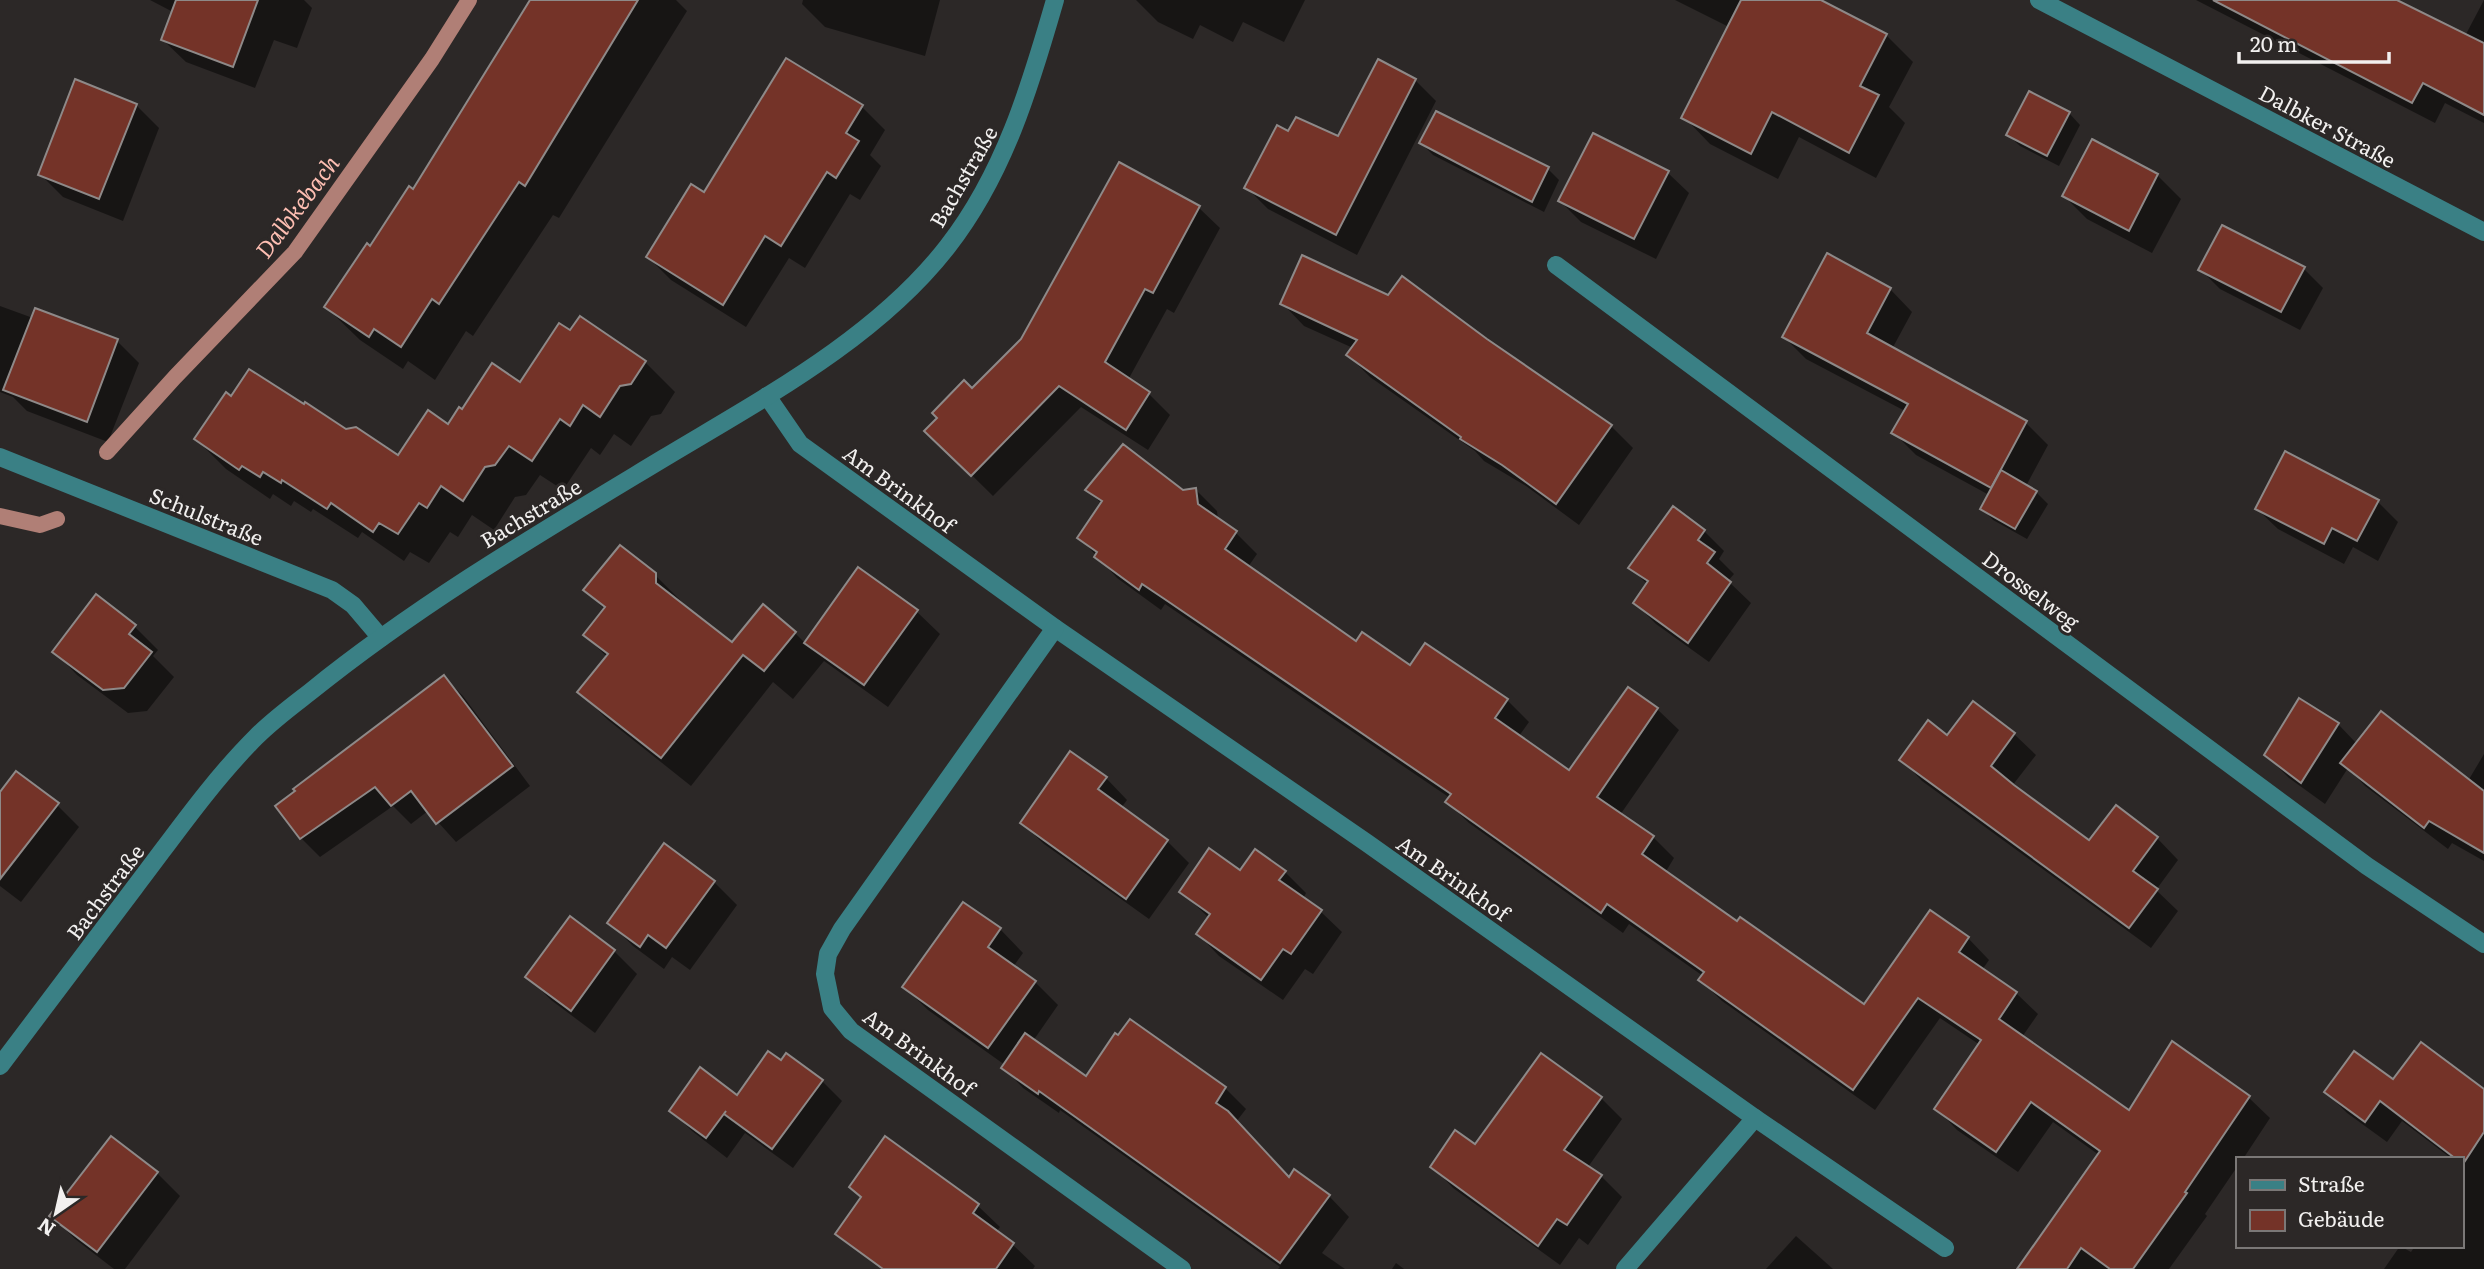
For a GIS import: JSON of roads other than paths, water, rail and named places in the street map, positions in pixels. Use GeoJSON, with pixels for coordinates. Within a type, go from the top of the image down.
{"type":"FeatureCollection","features":[{"type":"Feature","properties":{"kind":"street","name":"Bachstraße"},"geometry":{"type":"LineString","coordinates":[[0,1066],[210,788],[257,736],[381,638],[498,557],[767,396],[838,350],[898,299],[947,248],[978,203],[1013,134],[1055,0]]}},
{"type":"Feature","properties":{"kind":"street","name":"Dalbker Straße"},"geometry":{"type":"LineString","coordinates":[[2039,0],[2484,232]]}},
{"type":"Feature","properties":{"kind":"street","name":"Drosselweg"},"geometry":{"type":"LineString","coordinates":[[1556,265],[2367,866],[2484,944]]}},
{"type":"Feature","properties":{"kind":"street","name":"Am Brinkhof"},"geometry":{"type":"LineString","coordinates":[[767,396],[800,444],[1055,628],[1945,1248]]}},
{"type":"Feature","properties":{"kind":"street","name":"Schulstraße"},"geometry":{"type":"LineString","coordinates":[[0,457],[332,590],[353,606],[381,638]]}},
{"type":"Feature","properties":{"kind":"street","name":"Am Brinkhof"},"geometry":{"type":"LineString","coordinates":[[1055,628],[842,929],[828,954],[825,974],[832,1008],[851,1031],[1182,1269]]}},
{"type":"Feature","properties":{"kind":"street"},"geometry":{"type":"LineString","coordinates":[[1625,1269],[1755,1118]]}},
{"type":"Feature","properties":{"kind":"waterway","name":"Dalbkebach"},"geometry":{"type":"LineString","coordinates":[[107,452],[295,252],[432,59],[469,0]]}},
{"type":"Feature","properties":{"kind":"waterway","name":"Dalbkebach"},"geometry":{"type":"LineString","coordinates":[[0,516],[40,525],[57,519]]}}]}
